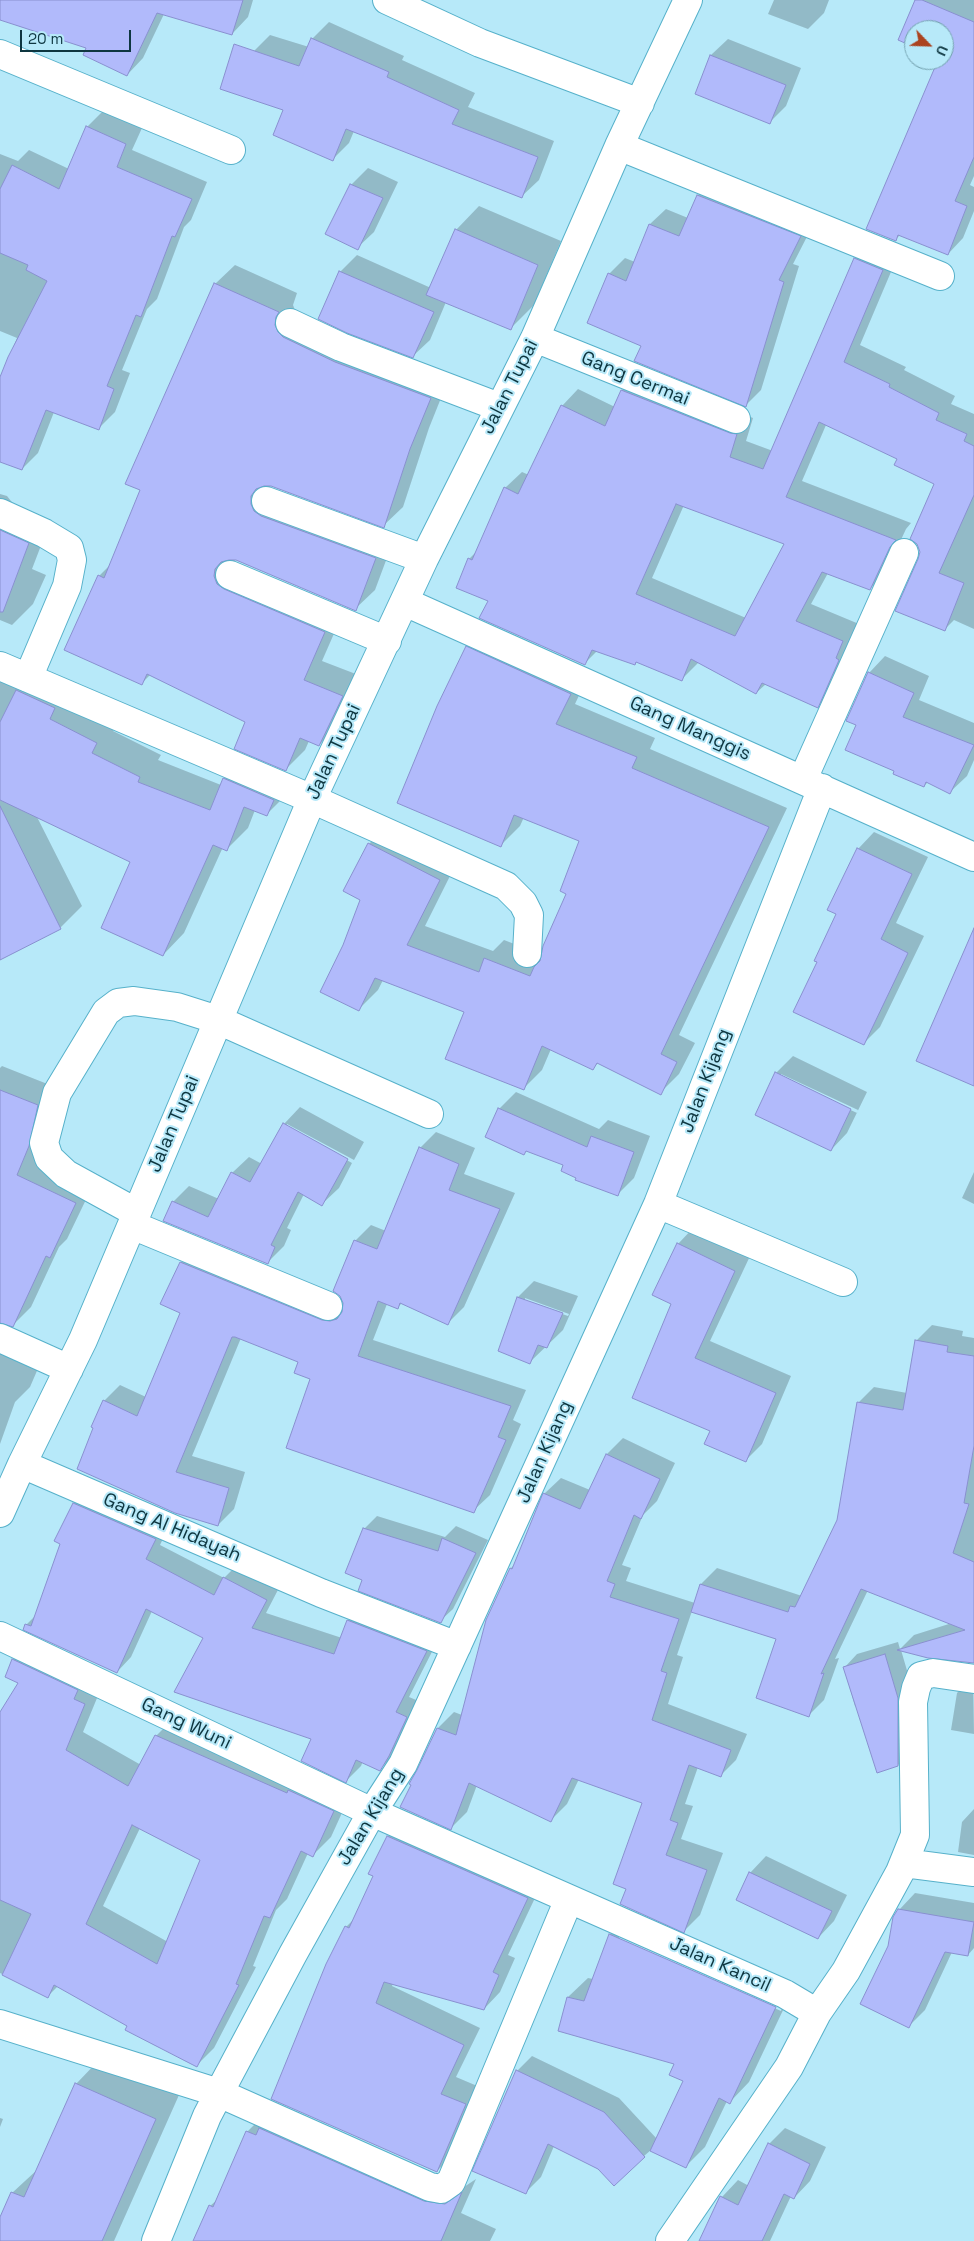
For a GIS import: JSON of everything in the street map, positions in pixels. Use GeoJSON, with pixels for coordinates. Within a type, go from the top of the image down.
{"type":"FeatureCollection","features":[{"type":"Feature","properties":{"kind":"street"},"geometry":{"type":"LineString","coordinates":[[387,0],[480,43],[640,103]]}},
{"type":"Feature","properties":{"kind":"street","name":"Jalan Tupai"},"geometry":{"type":"LineString","coordinates":[[0,1513],[83,1340],[312,799],[424,559],[535,338],[618,146],[688,0]]}},
{"type":"Feature","properties":{"kind":"street"},"geometry":{"type":"LineString","coordinates":[[0,54],[231,150]]}},
{"type":"Feature","properties":{"kind":"street"},"geometry":{"type":"LineString","coordinates":[[618,146],[940,276]]}},
{"type":"Feature","properties":{"kind":"street"},"geometry":{"type":"LineString","coordinates":[[290,323],[341,347],[499,407]]}},
{"type":"Feature","properties":{"kind":"street","name":"Gang Cermai"},"geometry":{"type":"LineString","coordinates":[[535,338],[736,419]]}},
{"type":"Feature","properties":{"kind":"street"},"geometry":{"type":"LineString","coordinates":[[266,501],[424,559]]}},
{"type":"Feature","properties":{"kind":"street"},"geometry":{"type":"LineString","coordinates":[[0,514],[44,533],[69,548],[72,560],[67,586],[28,678]]}},
{"type":"Feature","properties":{"kind":"street","name":"Jalan Kijang"},"geometry":{"type":"LineString","coordinates":[[156,2241],[207,2116],[293,1954],[372,1812],[403,1764],[658,1204],[812,784],[904,553]]}},
{"type":"Feature","properties":{"kind":"street"},"geometry":{"type":"LineString","coordinates":[[230,574],[387,641]]}},
{"type":"Feature","properties":{"kind":"street","name":"Gang Manggis"},"geometry":{"type":"LineString","coordinates":[[405,602],[974,857]]}},
{"type":"Feature","properties":{"kind":"street"},"geometry":{"type":"LineString","coordinates":[[0,666],[312,799],[506,886],[523,903],[529,915],[527,953]]}},
{"type":"Feature","properties":{"kind":"street"},"geometry":{"type":"LineString","coordinates":[[328,1306],[134,1219],[66,1174],[49,1158],[44,1143],[57,1093],[106,1012],[118,1003],[134,1001],[177,1008],[218,1020],[429,1114]]}},
{"type":"Feature","properties":{"kind":"street"},"geometry":{"type":"LineString","coordinates":[[658,1204],[843,1282]]}},
{"type":"Feature","properties":{"kind":"street"},"geometry":{"type":"LineString","coordinates":[[0,1338],[69,1369]]}},
{"type":"Feature","properties":{"kind":"street","name":"Gang Al Hidayah"},"geometry":{"type":"LineString","coordinates":[[22,1464],[321,1593],[457,1646]]}},
{"type":"Feature","properties":{"kind":"street","name":"Gang Wuni"},"geometry":{"type":"LineString","coordinates":[[0,1636],[372,1812]]}},
{"type":"Feature","properties":{"kind":"street"},"geometry":{"type":"LineString","coordinates":[[670,2241],[789,2067],[817,2013],[846,1971],[904,1862],[915,1835],[913,1702],[921,1676],[933,1672],[974,1679]]}},
{"type":"Feature","properties":{"kind":"street","name":"Jalan Kancil"},"geometry":{"type":"LineString","coordinates":[[372,1812],[785,1994],[817,2013]]}},
{"type":"Feature","properties":{"kind":"street"},"geometry":{"type":"LineString","coordinates":[[904,1862],[974,1872]]}},
{"type":"Feature","properties":{"kind":"street"},"geometry":{"type":"LineString","coordinates":[[0,2024],[219,2093],[430,2187],[441,2189],[451,2182],[569,1899]]}},
{"type":"Feature","properties":{"kind":"building"},"geometry":{"type":"Polygon","coordinates":[[[0,0],[243,0],[232,35],[157,13],[127,76],[83,55],[86,48],[0,20],[0,0]]]}},
{"type":"Feature","properties":{"kind":"building"},"geometry":{"type":"Polygon","coordinates":[[[915,0],[922,0],[974,22],[974,157],[955,201],[967,206],[948,255],[898,235],[896,241],[866,229],[934,70],[954,70],[954,20],[906,20],[915,0]]]}},
{"type":"Feature","properties":{"kind":"building"},"geometry":{"type":"Polygon","coordinates":[[[904,26],[904,43],[898,40],[904,26]]]}},
{"type":"Feature","properties":{"kind":"building"},"geometry":{"type":"Polygon","coordinates":[[[311,38],[389,72],[387,77],[459,110],[452,124],[538,157],[522,198],[346,129],[333,161],[273,135],[283,110],[220,89],[234,44],[299,66],[311,38]]]}},
{"type":"Feature","properties":{"kind":"building"},"geometry":{"type":"Polygon","coordinates":[[[710,55],[786,85],[770,124],[695,94],[710,55]]]}},
{"type":"Feature","properties":{"kind":"building"},"geometry":{"type":"Polygon","coordinates":[[[86,126],[126,144],[117,167],[192,199],[175,237],[172,236],[141,317],[136,315],[107,386],[114,389],[99,430],[46,410],[22,470],[0,462],[0,377],[8,357],[47,281],[26,270],[28,265],[0,253],[0,189],[12,165],[59,189],[86,126]]]}},
{"type":"Feature","properties":{"kind":"building"},"geometry":{"type":"Polygon","coordinates":[[[350,184],[383,198],[358,250],[325,234],[350,184]]]}},
{"type":"Feature","properties":{"kind":"building"},"geometry":{"type":"Polygon","coordinates":[[[697,195],[801,236],[779,280],[784,282],[746,407],[634,361],[641,346],[587,323],[608,273],[626,281],[649,224],[679,236],[697,195]]]}},
{"type":"Feature","properties":{"kind":"building"},"geometry":{"type":"Polygon","coordinates":[[[455,229],[538,265],[511,330],[426,295],[455,229]]]}},
{"type":"Feature","properties":{"kind":"building"},"geometry":{"type":"Polygon","coordinates":[[[854,258],[883,270],[844,362],[890,384],[889,387],[939,413],[936,420],[967,434],[964,441],[974,446],[974,495],[939,573],[964,583],[945,631],[895,611],[920,552],[917,544],[910,539],[934,484],[894,465],[897,459],[819,422],[786,497],[896,540],[890,547],[870,590],[822,572],[796,621],[843,641],[836,658],[839,660],[818,708],[762,683],[756,694],[691,659],[682,681],[636,662],[635,665],[592,650],[585,665],[479,618],[488,601],[456,588],[468,558],[472,560],[504,487],[518,494],[561,405],[605,426],[621,390],[730,433],[737,434],[730,457],[763,469],[854,258]],[[676,504],[636,594],[735,636],[784,544],[676,504]]]}},
{"type":"Feature","properties":{"kind":"building"},"geometry":{"type":"Polygon","coordinates":[[[339,271],[434,312],[413,358],[347,333],[318,319],[339,271]]]}},
{"type":"Feature","properties":{"kind":"building"},"geometry":{"type":"Polygon","coordinates":[[[214,283],[279,312],[275,325],[283,337],[335,362],[431,398],[410,449],[384,528],[271,486],[256,489],[251,496],[251,504],[254,511],[261,516],[376,558],[356,611],[236,560],[221,562],[215,569],[214,576],[217,584],[224,589],[325,632],[304,680],[343,696],[319,746],[300,738],[286,771],[234,749],[245,722],[147,674],[142,685],[64,650],[98,575],[104,578],[140,490],[125,484],[214,283]]]}},
{"type":"Feature","properties":{"kind":"building"},"geometry":{"type":"Polygon","coordinates":[[[0,530],[29,543],[3,612],[0,612],[0,530]]]}},
{"type":"Feature","properties":{"kind":"building"},"geometry":{"type":"Polygon","coordinates":[[[466,646],[571,694],[556,724],[637,757],[632,768],[769,827],[661,1054],[677,1062],[661,1095],[597,1063],[593,1070],[542,1046],[524,1090],[445,1059],[464,1012],[375,978],[359,1011],[320,992],[343,945],[360,900],[343,891],[368,843],[440,880],[407,945],[479,972],[484,958],[530,976],[534,967],[540,961],[543,946],[566,894],[560,891],[579,841],[514,815],[501,847],[397,803],[437,706],[466,646]]]}},
{"type":"Feature","properties":{"kind":"building"},"geometry":{"type":"Polygon","coordinates":[[[868,672],[914,693],[903,717],[974,745],[950,794],[926,782],[924,787],[893,774],[894,771],[845,750],[856,725],[846,721],[868,672]]]}},
{"type":"Feature","properties":{"kind":"building"},"geometry":{"type":"Polygon","coordinates":[[[16,690],[55,708],[50,719],[97,743],[92,753],[140,777],[138,782],[210,810],[223,778],[274,800],[267,816],[244,807],[227,851],[213,845],[163,956],[101,928],[130,862],[0,800],[0,722],[16,690]]]}},
{"type":"Feature","properties":{"kind":"building"},"geometry":{"type":"Polygon","coordinates":[[[0,806],[61,929],[0,960],[0,806]]]}},
{"type":"Feature","properties":{"kind":"building"},"geometry":{"type":"Polygon","coordinates":[[[857,848],[912,874],[881,939],[908,953],[864,1045],[793,1012],[817,962],[814,961],[836,914],[827,910],[857,848]]]}},
{"type":"Feature","properties":{"kind":"building"},"geometry":{"type":"Polygon","coordinates":[[[974,928],[974,1086],[916,1061],[974,928]]]}},
{"type":"Feature","properties":{"kind":"building"},"geometry":{"type":"Polygon","coordinates":[[[775,1072],[851,1109],[831,1151],[755,1115],[775,1072]]]}},
{"type":"Feature","properties":{"kind":"building"},"geometry":{"type":"Polygon","coordinates":[[[0,1090],[38,1105],[29,1146],[17,1175],[76,1203],[50,1258],[46,1256],[13,1327],[0,1323],[0,1090]]]}},
{"type":"Feature","properties":{"kind":"building"},"geometry":{"type":"Polygon","coordinates":[[[498,1108],[587,1147],[591,1136],[634,1152],[618,1196],[575,1180],[576,1178],[561,1171],[563,1165],[526,1151],[524,1155],[485,1137],[498,1108]]]}},
{"type":"Feature","properties":{"kind":"building"},"geometry":{"type":"Polygon","coordinates":[[[283,1123],[348,1159],[322,1206],[298,1192],[271,1245],[275,1247],[268,1264],[163,1221],[172,1201],[208,1217],[231,1172],[250,1182],[283,1123]]]}},
{"type":"Feature","properties":{"kind":"building"},"geometry":{"type":"Polygon","coordinates":[[[419,1147],[459,1164],[449,1190],[500,1209],[448,1325],[400,1303],[398,1309],[378,1301],[358,1356],[511,1406],[498,1437],[506,1440],[474,1513],[286,1448],[310,1379],[294,1373],[298,1362],[235,1337],[232,1337],[176,1472],[229,1488],[218,1526],[175,1513],[77,1469],[93,1428],[91,1427],[103,1400],[137,1416],[180,1313],[160,1304],[180,1262],[322,1320],[330,1321],[337,1319],[342,1312],[343,1303],[340,1296],[333,1291],[354,1240],[377,1249],[419,1147]]]}},
{"type":"Feature","properties":{"kind":"building"},"geometry":{"type":"Polygon","coordinates":[[[677,1243],[735,1271],[695,1358],[776,1393],[746,1462],[704,1444],[710,1431],[632,1398],[671,1304],[652,1295],[677,1243]]]}},
{"type":"Feature","properties":{"kind":"building"},"geometry":{"type":"Polygon","coordinates":[[[517,1297],[563,1313],[547,1348],[538,1345],[530,1364],[498,1351],[517,1297]]]}},
{"type":"Feature","properties":{"kind":"building"},"geometry":{"type":"Polygon","coordinates":[[[915,1340],[948,1346],[947,1352],[974,1356],[974,1446],[964,1503],[969,1504],[953,1553],[974,1562],[974,1663],[928,1658],[897,1650],[965,1630],[861,1589],[821,1674],[824,1673],[809,1717],[756,1698],[776,1639],[691,1612],[700,1584],[788,1612],[790,1606],[795,1607],[837,1520],[857,1402],[903,1410],[915,1340]]]}},
{"type":"Feature","properties":{"kind":"building"},"geometry":{"type":"Polygon","coordinates":[[[606,1454],[660,1479],[641,1519],[634,1515],[607,1581],[615,1584],[610,1597],[679,1619],[661,1671],[667,1673],[652,1720],[731,1750],[721,1777],[689,1765],[670,1820],[678,1823],[666,1855],[707,1870],[684,1933],[620,1904],[626,1889],[613,1884],[642,1803],[572,1778],[551,1822],[469,1783],[451,1830],[400,1807],[411,1785],[409,1784],[437,1728],[456,1735],[486,1620],[510,1568],[512,1569],[543,1493],[580,1509],[606,1454]]]}},
{"type":"Feature","properties":{"kind":"building"},"geometry":{"type":"Polygon","coordinates":[[[73,1503],[156,1539],[146,1559],[214,1595],[223,1577],[267,1600],[252,1628],[334,1654],[347,1620],[427,1651],[396,1712],[407,1717],[380,1771],[356,1760],[346,1783],[301,1761],[311,1739],[174,1692],[203,1638],[146,1609],[117,1673],[23,1630],[25,1624],[31,1626],[60,1544],[54,1541],[73,1503]]]}},
{"type":"Feature","properties":{"kind":"building"},"geometry":{"type":"Polygon","coordinates":[[[363,1528],[438,1551],[442,1538],[476,1553],[441,1623],[358,1591],[362,1580],[345,1573],[363,1528]]]}},
{"type":"Feature","properties":{"kind":"building"},"geometry":{"type":"Polygon","coordinates":[[[885,1654],[898,1698],[898,1766],[877,1773],[843,1667],[885,1654]]]}},
{"type":"Feature","properties":{"kind":"building"},"geometry":{"type":"Polygon","coordinates":[[[12,1659],[78,1690],[74,1699],[85,1704],[66,1750],[128,1786],[155,1735],[287,1793],[288,1790],[334,1811],[313,1857],[301,1851],[270,1918],[264,1916],[236,1984],[239,1985],[197,2067],[125,2030],[127,2026],[54,1985],[48,1998],[2,1975],[31,1914],[0,1900],[0,1712],[18,1683],[5,1677],[12,1659]],[[132,1825],[86,1924],[157,1964],[200,1860],[132,1825]]]}},
{"type":"Feature","properties":{"kind":"building"},"geometry":{"type":"Polygon","coordinates":[[[387,1836],[528,1898],[493,1972],[499,1975],[484,2010],[384,1982],[376,2003],[464,2045],[441,2094],[466,2104],[437,2172],[271,2099],[326,1964],[345,1926],[349,1928],[373,1876],[368,1874],[387,1836]]]}},
{"type":"Feature","properties":{"kind":"building"},"geometry":{"type":"Polygon","coordinates":[[[749,1872],[832,1911],[818,1939],[736,1900],[749,1872]]]}},
{"type":"Feature","properties":{"kind":"building"},"geometry":{"type":"Polygon","coordinates":[[[898,1909],[974,1922],[968,1956],[945,1952],[909,2028],[860,2004],[888,1946],[893,1917],[898,1909]]]}},
{"type":"Feature","properties":{"kind":"building"},"geometry":{"type":"Polygon","coordinates":[[[609,1934],[776,2007],[730,2104],[719,2098],[686,2168],[650,2151],[683,2081],[669,2075],[674,2064],[558,2031],[567,1997],[584,2001],[609,1934]]]}},
{"type":"Feature","properties":{"kind":"building"},"geometry":{"type":"Polygon","coordinates":[[[516,2070],[604,2112],[645,2157],[614,2186],[598,2169],[548,2144],[526,2194],[472,2171],[516,2070]]]}},
{"type":"Feature","properties":{"kind":"building"},"geometry":{"type":"Polygon","coordinates":[[[75,2083],[156,2119],[102,2241],[0,2241],[0,2217],[11,2192],[24,2197],[75,2083]]]}},
{"type":"Feature","properties":{"kind":"building"},"geometry":{"type":"Polygon","coordinates":[[[259,2128],[424,2201],[445,2204],[462,2192],[441,2241],[193,2241],[209,2205],[213,2207],[246,2131],[256,2135],[259,2128]]]}},
{"type":"Feature","properties":{"kind":"building"},"geometry":{"type":"Polygon","coordinates":[[[768,2143],[810,2164],[794,2199],[784,2194],[762,2241],[699,2241],[720,2196],[738,2205],[768,2143]]]}}]}
